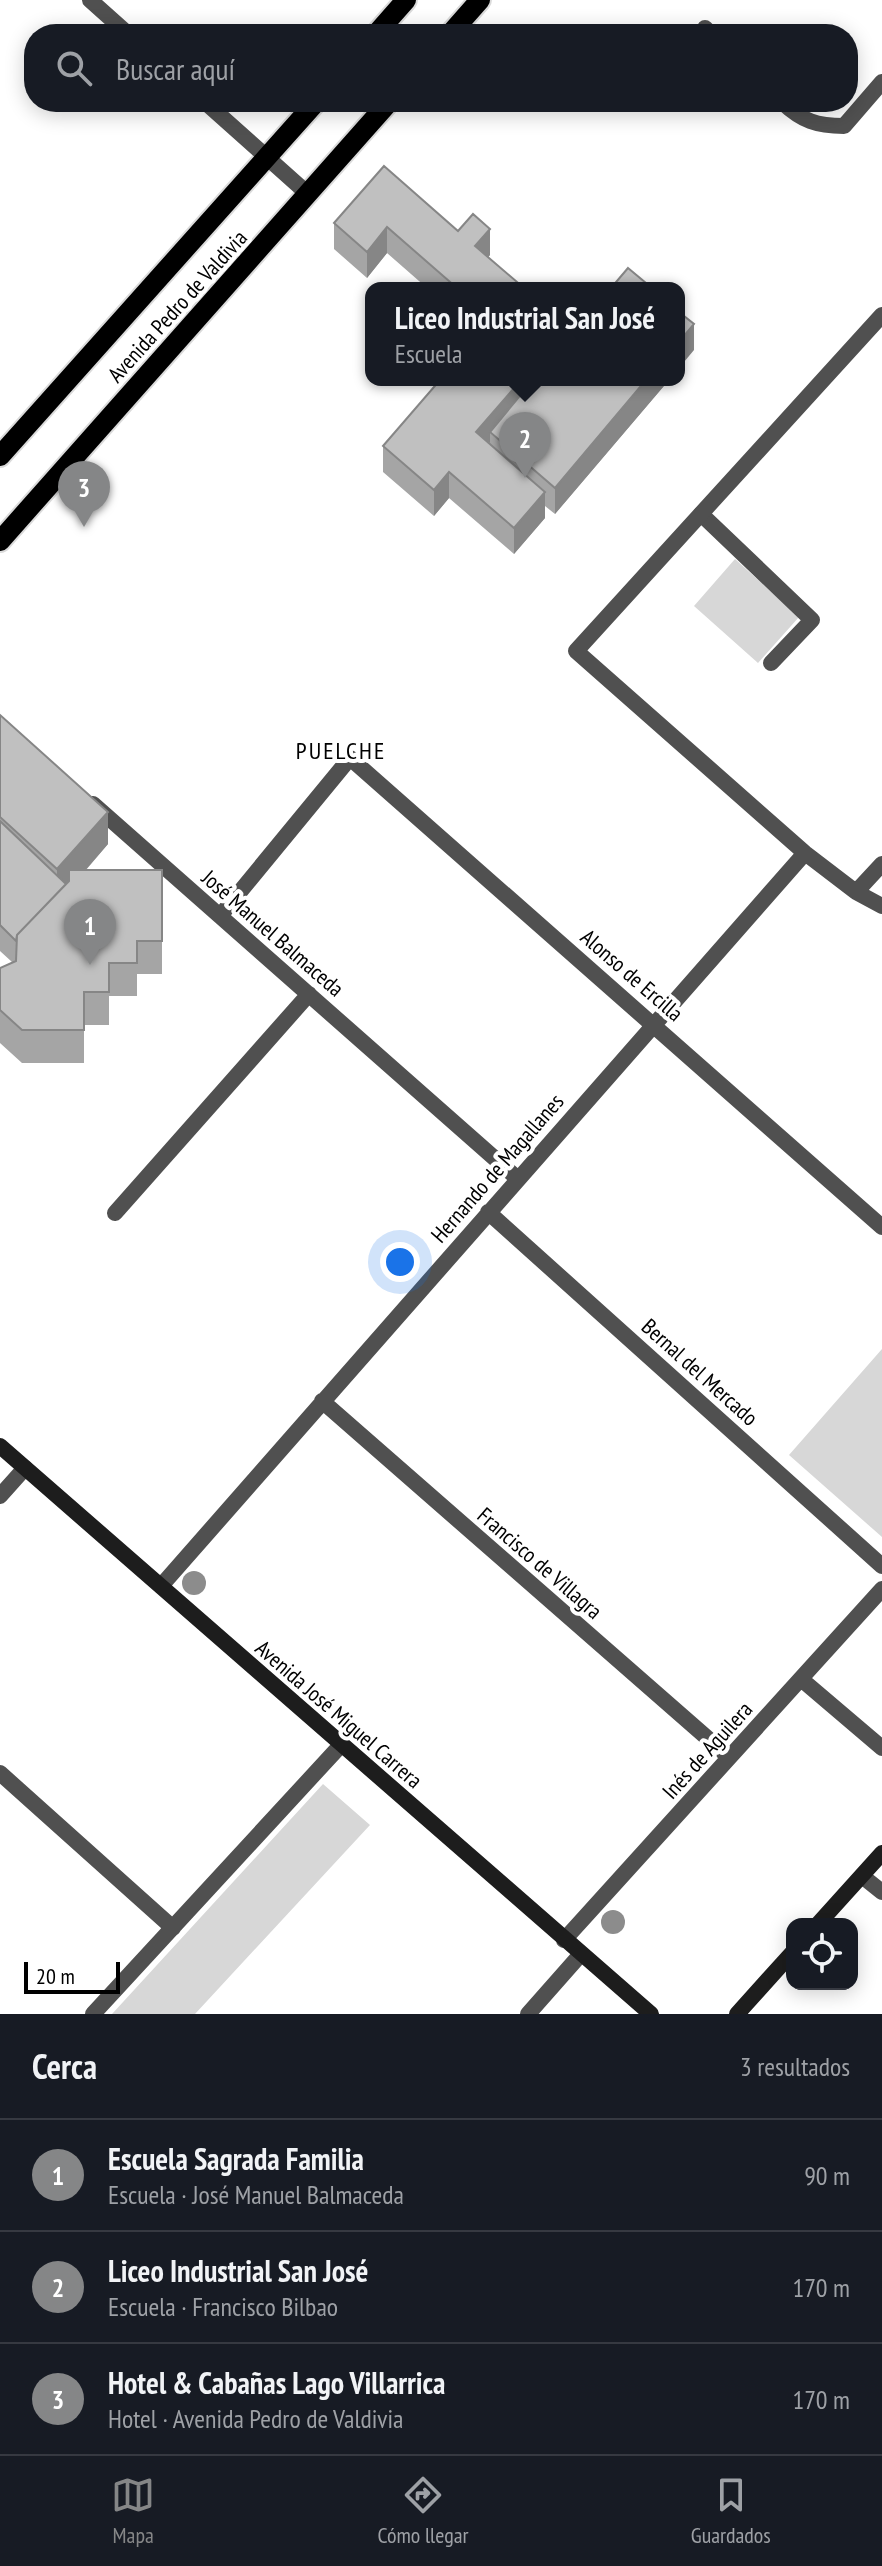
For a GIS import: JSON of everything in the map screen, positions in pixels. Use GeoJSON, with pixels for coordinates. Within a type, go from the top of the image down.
{"type":"FeatureCollection","features":[{"type":"Feature","properties":{"kind":"main road"},"geometry":{"type":"LineString","coordinates":[[385,24],[406,0]]}},
{"type":"Feature","properties":{"kind":"main road"},"geometry":{"type":"LineString","coordinates":[[459,24],[480,0]]}},
{"type":"Feature","properties":{"kind":"main road","name":"Avenida Pedro de Valdivia"},"geometry":{"type":"LineString","coordinates":[[0,456],[307,112]]}},
{"type":"Feature","properties":{"kind":"main road","name":"Avenida Pedro de Valdivia"},"geometry":{"type":"LineString","coordinates":[[0,541],[380,112]]}},
{"type":"Feature","properties":{"kind":"main road","name":"Avenida José Miguel Carrera"},"geometry":{"type":"LineString","coordinates":[[0,1446],[651,2014]]}},
{"type":"Feature","properties":{"kind":"main road"},"geometry":{"type":"LineString","coordinates":[[824,1918],[882,1853]]}},
{"type":"Feature","properties":{"kind":"main road"},"geometry":{"type":"LineString","coordinates":[[737,2014],[786,1960]]}},
{"type":"Feature","properties":{"kind":"street"},"geometry":{"type":"LineString","coordinates":[[90,0],[117,24]]}},
{"type":"Feature","properties":{"kind":"street"},"geometry":{"type":"LineString","coordinates":[[858,110],[882,82]]}},
{"type":"Feature","properties":{"kind":"street"},"geometry":{"type":"LineString","coordinates":[[216,112],[308,194]]}},
{"type":"Feature","properties":{"kind":"street"},"geometry":{"type":"LineString","coordinates":[[793,112],[821,126],[844,126],[856,112]]}},
{"type":"Feature","properties":{"kind":"street"},"geometry":{"type":"LineString","coordinates":[[882,315],[576,651],[805,853],[856,892],[882,906]]}},
{"type":"Feature","properties":{"kind":"street"},"geometry":{"type":"LineString","coordinates":[[701,514],[812,620],[771,663]]}},
{"type":"Feature","properties":{"kind":"street","name":"Alonso de Ercilla"},"geometry":{"type":"LineString","coordinates":[[220,916],[350,758],[882,1227]]}},
{"type":"Feature","properties":{"kind":"street","name":"José Manuel Balmaceda"},"geometry":{"type":"LineString","coordinates":[[85,797],[518,1179]]}},
{"type":"Feature","properties":{"kind":"street","name":"Hernando de Magallanes"},"geometry":{"type":"LineString","coordinates":[[161,1586],[805,853]]}},
{"type":"Feature","properties":{"kind":"street"},"geometry":{"type":"LineString","coordinates":[[856,892],[882,864]]}},
{"type":"Feature","properties":{"kind":"street"},"geometry":{"type":"LineString","coordinates":[[115,1213],[309,994]]}},
{"type":"Feature","properties":{"kind":"street","name":"Bernal del Mercado"},"geometry":{"type":"LineString","coordinates":[[488,1212],[882,1566]]}},
{"type":"Feature","properties":{"kind":"street","name":"Francisco de Villagra"},"geometry":{"type":"LineString","coordinates":[[322,1401],[729,1757]]}},
{"type":"Feature","properties":{"kind":"street"},"geometry":{"type":"LineString","coordinates":[[0,1496],[25,1468]]}},
{"type":"Feature","properties":{"kind":"street","name":"Inés de Aguilera"},"geometry":{"type":"LineString","coordinates":[[564,1940],[882,1589]]}},
{"type":"Feature","properties":{"kind":"street"},"geometry":{"type":"LineString","coordinates":[[801,1679],[882,1748]]}},
{"type":"Feature","properties":{"kind":"street"},"geometry":{"type":"LineString","coordinates":[[93,2014],[341,1745]]}},
{"type":"Feature","properties":{"kind":"street"},"geometry":{"type":"LineString","coordinates":[[0,1773],[173,1928]]}},
{"type":"Feature","properties":{"kind":"street"},"geometry":{"type":"LineString","coordinates":[[862,1876],[882,1892]]}},
{"type":"Feature","properties":{"kind":"street"},"geometry":{"type":"LineString","coordinates":[[528,2014],[581,1954]]}},
{"type":"Feature","properties":{"kind":"shaded area"},"geometry":{"type":"Polygon","coordinates":[[[735,559],[799,617],[758,663],[694,606],[735,559]]]}},
{"type":"Feature","properties":{"kind":"shaded area"},"geometry":{"type":"Polygon","coordinates":[[[882,1349],[882,1537],[789,1455],[882,1349]]]}},
{"type":"Feature","properties":{"kind":"shaded area"},"geometry":{"type":"Polygon","coordinates":[[[323,1784],[370,1825],[195,2014],[112,2014],[323,1784]]]}},
{"type":"Feature","properties":{"kind":"building"},"geometry":{"type":"Polygon","coordinates":[[[384,166],[458,231],[473,214],[490,229],[475,246],[517,282],[450,282],[387,227],[367,252],[334,223],[384,166]]]}},
{"type":"Feature","properties":{"kind":"building"},"geometry":{"type":"Polygon","coordinates":[[[628,268],[645,282],[616,282],[628,268]]]}},
{"type":"Feature","properties":{"kind":"building"},"geometry":{"type":"Polygon","coordinates":[[[685,317],[694,324],[685,335],[685,317]]]}},
{"type":"Feature","properties":{"kind":"building"},"geometry":{"type":"Polygon","coordinates":[[[435,386],[516,386],[476,432],[545,492],[514,528],[449,472],[434,490],[383,446],[435,386]]]}},
{"type":"Feature","properties":{"kind":"building"},"geometry":{"type":"Polygon","coordinates":[[[528,386],[641,386],[555,488],[490,432],[528,386]]]}},
{"type":"Feature","properties":{"kind":"building"},"geometry":{"type":"Polygon","coordinates":[[[0,715],[108,812],[57,869],[0,817],[0,715]]]}},
{"type":"Feature","properties":{"kind":"building"},"geometry":{"type":"Polygon","coordinates":[[[0,821],[66,884],[17,935],[16,941],[0,925],[0,821]]]}},
{"type":"Feature","properties":{"kind":"building"},"geometry":{"type":"Polygon","coordinates":[[[69,870],[162,870],[162,941],[137,941],[137,963],[109,963],[109,992],[84,992],[84,1030],[22,1030],[0,1010],[0,968],[16,961],[17,935],[69,881],[69,870]]]}},
{"type":"Feature","properties":{"kind":"place","name":"Liceo Industrial San José"},"geometry":{"type":"Point","coordinates":[525,478]}},
{"type":"Feature","properties":{"kind":"place","name":"Hotel & Cabañas Lago Villarrica"},"geometry":{"type":"Point","coordinates":[84,527]}},
{"type":"Feature","properties":{"kind":"place","name":"Escuela Sagrada Familia"},"geometry":{"type":"Point","coordinates":[90,965]}},
{"type":"Feature","properties":{"kind":"district","name":"PUELCHE"},"geometry":{"type":"Point","coordinates":[341,751]}}]}
